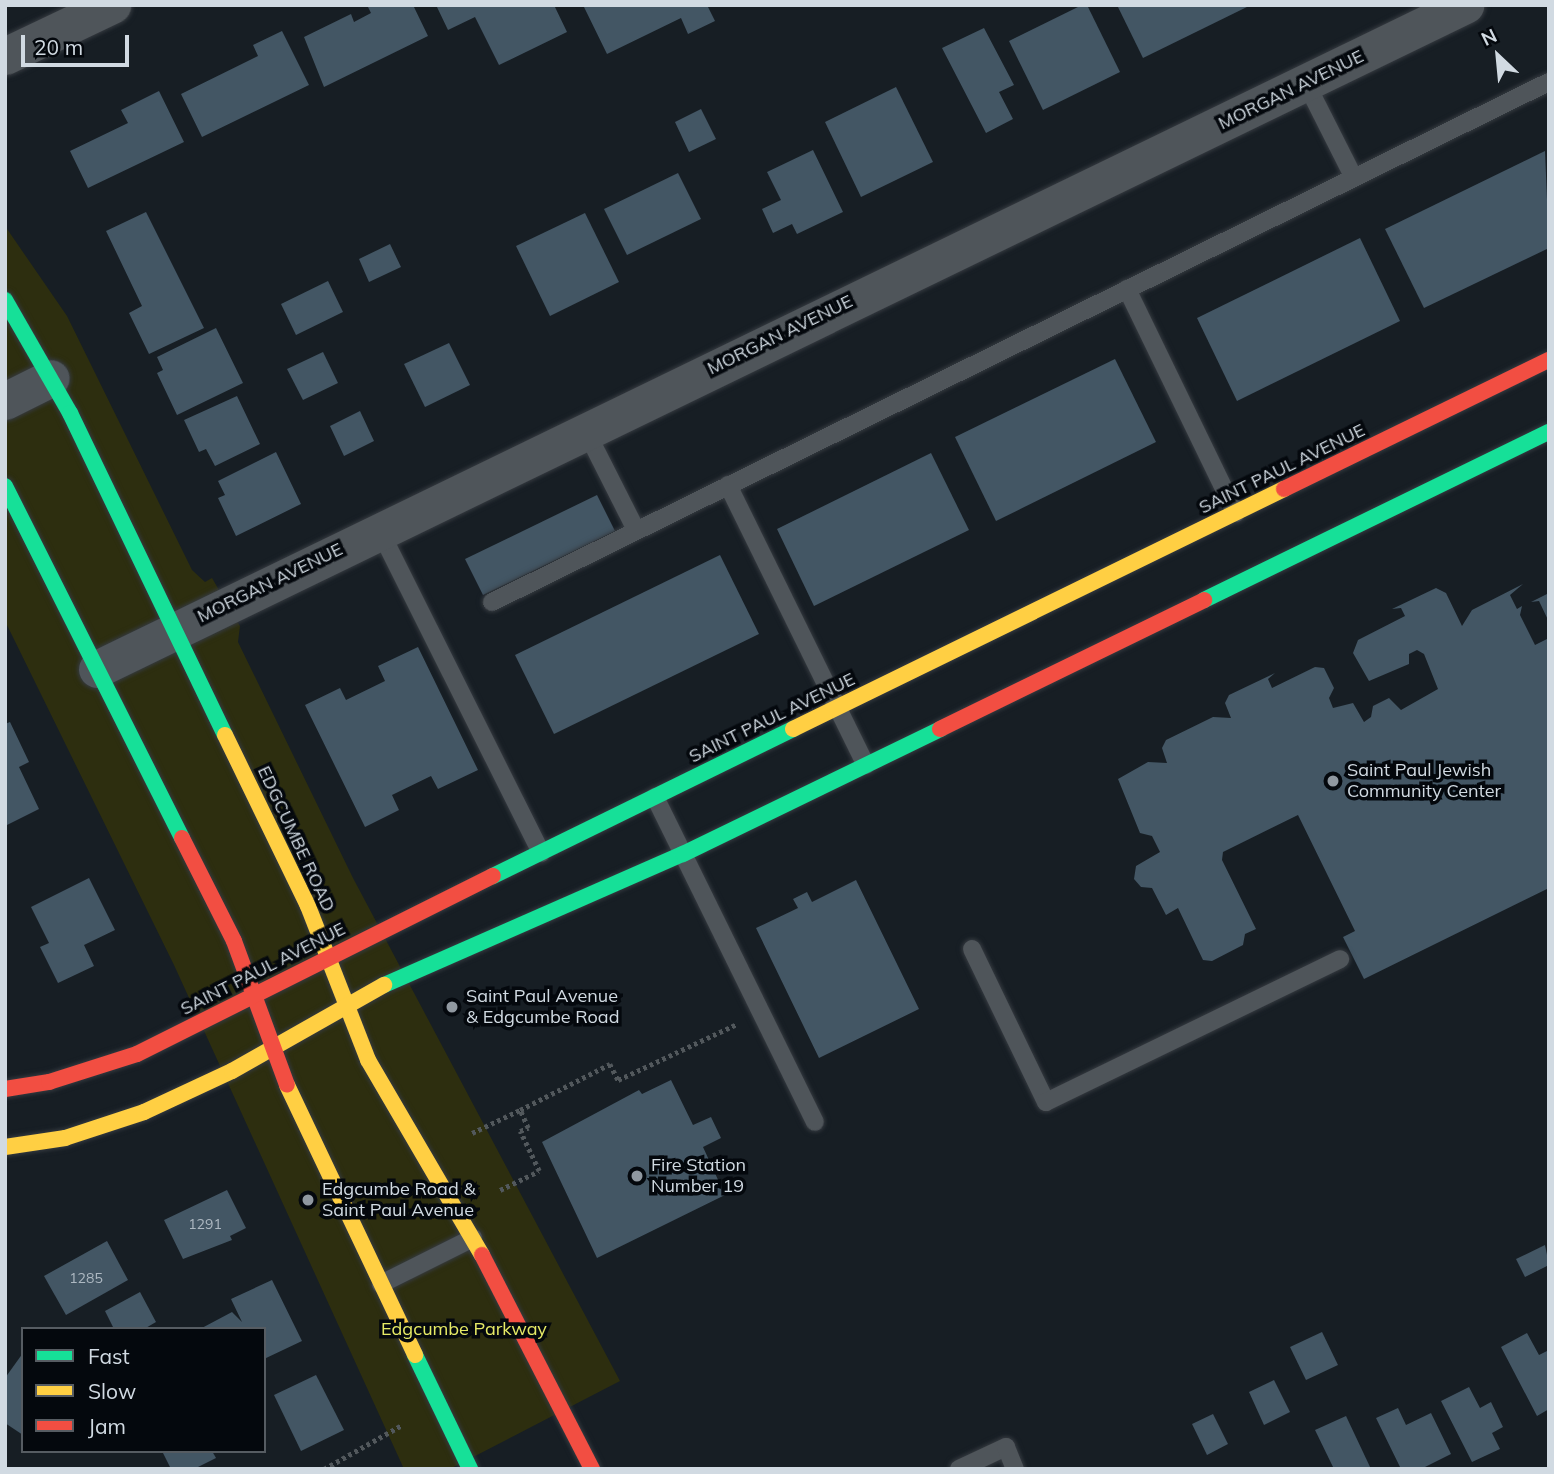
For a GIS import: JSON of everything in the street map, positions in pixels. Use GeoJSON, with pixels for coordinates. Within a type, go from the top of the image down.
{"type":"FeatureCollection","features":[{"type":"Feature","properties":{"kind":"street"},"geometry":{"type":"LineString","coordinates":[[5,56],[112,5]]}},
{"type":"Feature","properties":{"kind":"street","name":"MORGAN AVENUE"},"geometry":{"type":"LineString","coordinates":[[97,669],[585,429],[1465,5]]}},
{"type":"Feature","properties":{"kind":"street","name":"EDGCUMBE ROAD"},"geometry":{"type":"LineString","coordinates":[[5,300],[51,378],[175,629],[329,957],[344,1006],[368,1060],[473,1238],[592,1469]]}},
{"type":"Feature","properties":{"kind":"street","name":"SAINT PAUL AVENUE"},"geometry":{"type":"LineString","coordinates":[[5,1089],[50,1082],[137,1054],[251,1000],[329,957],[1549,360]]}},
{"type":"Feature","properties":{"kind":"street"},"geometry":{"type":"LineString","coordinates":[[5,401],[51,378]]}},
{"type":"Feature","properties":{"kind":"street"},"geometry":{"type":"LineString","coordinates":[[5,1147],[65,1138],[119,1121],[270,1050],[344,1006],[683,854],[1549,432]]}},
{"type":"Feature","properties":{"kind":"street"},"geometry":{"type":"LineString","coordinates":[[5,486],[234,941],[251,1000],[270,1050],[470,1469]]}},
{"type":"Feature","properties":{"kind":"lane"},"geometry":{"type":"LineString","coordinates":[[492,602],[1549,82]]}},
{"type":"Feature","properties":{"kind":"lane"},"geometry":{"type":"LineString","coordinates":[[1306,83],[1354,178]]}},
{"type":"Feature","properties":{"kind":"lane"},"geometry":{"type":"LineString","coordinates":[[1127,289],[1236,513]]}},
{"type":"Feature","properties":{"kind":"lane"},"geometry":{"type":"LineString","coordinates":[[585,429],[636,530]]}},
{"type":"Feature","properties":{"kind":"lane"},"geometry":{"type":"LineString","coordinates":[[729,485],[866,765]]}},
{"type":"Feature","properties":{"kind":"lane"},"geometry":{"type":"LineString","coordinates":[[380,531],[541,853]]}},
{"type":"Feature","properties":{"kind":"lane"},"geometry":{"type":"LineString","coordinates":[[656,797],[815,1122]]}},
{"type":"Feature","properties":{"kind":"lane"},"geometry":{"type":"LineString","coordinates":[[972,949],[1046,1102],[1340,959]]}},
{"type":"Feature","properties":{"kind":"lane"},"geometry":{"type":"LineString","coordinates":[[381,1284],[473,1238]]}},
{"type":"Feature","properties":{"kind":"lane"},"geometry":{"type":"LineString","coordinates":[[959,1469],[1006,1447],[1015,1469]]}},
{"type":"Feature","properties":{"kind":"path"},"geometry":{"type":"LineString","coordinates":[[472,1133],[610,1064],[618,1080],[761,1012]]}},
{"type":"Feature","properties":{"kind":"path"},"geometry":{"type":"LineString","coordinates":[[500,1190],[539,1171],[520,1131],[528,1128],[520,1111]]}},
{"type":"Feature","properties":{"kind":"path"},"geometry":{"type":"LineString","coordinates":[[324,1469],[402,1425]]}},
{"type":"Feature","properties":{"kind":"green space","name":"Edgcumbe Parkway"},"geometry":{"type":"Polygon","coordinates":[[[5,226],[67,316],[192,570],[205,582],[212,578],[240,626],[238,642],[353,878],[620,1381],[450,1469],[404,1469],[174,965],[5,621],[5,226]]]}},
{"type":"Feature","properties":{"kind":"building"},"geometry":{"type":"Polygon","coordinates":[[[367,5],[413,5],[428,36],[324,87],[304,37],[351,14],[354,22],[371,13],[367,5]]]}},
{"type":"Feature","properties":{"kind":"building"},"geometry":{"type":"Polygon","coordinates":[[[436,5],[554,5],[567,32],[499,65],[475,17],[448,30],[436,5]]]}},
{"type":"Feature","properties":{"kind":"building"},"geometry":{"type":"Polygon","coordinates":[[[583,5],[707,5],[715,21],[688,34],[681,18],[607,54],[583,5]]]}},
{"type":"Feature","properties":{"kind":"building"},"geometry":{"type":"Polygon","coordinates":[[[1087,5],[1120,72],[1043,110],[1009,41],[1087,5]]]}},
{"type":"Feature","properties":{"kind":"building"},"geometry":{"type":"Polygon","coordinates":[[[1117,5],[1251,5],[1143,58],[1117,5]]]}},
{"type":"Feature","properties":{"kind":"building"},"geometry":{"type":"Polygon","coordinates":[[[984,28],[1014,85],[999,92],[1013,119],[986,133],[942,48],[984,28]]]}},
{"type":"Feature","properties":{"kind":"building"},"geometry":{"type":"Polygon","coordinates":[[[282,31],[309,85],[202,137],[181,94],[258,56],[253,45],[282,31]]]}},
{"type":"Feature","properties":{"kind":"building"},"geometry":{"type":"Polygon","coordinates":[[[896,87],[933,162],[861,197],[825,122],[896,87]]]}},
{"type":"Feature","properties":{"kind":"building"},"geometry":{"type":"Polygon","coordinates":[[[159,91],[184,142],[88,188],[70,151],[128,123],[121,110],[159,91]]]}},
{"type":"Feature","properties":{"kind":"building"},"geometry":{"type":"Polygon","coordinates":[[[701,109],[716,139],[689,152],[675,122],[701,109]]]}},
{"type":"Feature","properties":{"kind":"building"},"geometry":{"type":"Polygon","coordinates":[[[813,150],[843,212],[797,234],[792,224],[773,233],[762,209],[781,200],[767,172],[813,150]]]}},
{"type":"Feature","properties":{"kind":"building"},"geometry":{"type":"Polygon","coordinates":[[[1545,151],[1549,248],[1424,308],[1385,229],[1545,151]]]}},
{"type":"Feature","properties":{"kind":"building"},"geometry":{"type":"Polygon","coordinates":[[[678,173],[701,219],[627,255],[604,209],[678,173]]]}},
{"type":"Feature","properties":{"kind":"building"},"geometry":{"type":"Polygon","coordinates":[[[146,212],[204,328],[149,354],[129,313],[142,306],[106,231],[146,212]]]}},
{"type":"Feature","properties":{"kind":"building"},"geometry":{"type":"Polygon","coordinates":[[[585,213],[619,282],[550,316],[516,246],[585,213]]]}},
{"type":"Feature","properties":{"kind":"building"},"geometry":{"type":"Polygon","coordinates":[[[1360,238],[1400,321],[1237,401],[1197,318],[1360,238]]]}},
{"type":"Feature","properties":{"kind":"building"},"geometry":{"type":"Polygon","coordinates":[[[390,244],[401,267],[369,282],[359,259],[390,244]]]}},
{"type":"Feature","properties":{"kind":"building"},"geometry":{"type":"Polygon","coordinates":[[[328,281],[343,312],[296,335],[281,304],[328,281]]]}},
{"type":"Feature","properties":{"kind":"building"},"geometry":{"type":"Polygon","coordinates":[[[216,328],[243,383],[177,415],[157,373],[163,370],[157,357],[216,328]]]}},
{"type":"Feature","properties":{"kind":"building"},"geometry":{"type":"Polygon","coordinates":[[[449,343],[470,385],[425,407],[404,364],[449,343]]]}},
{"type":"Feature","properties":{"kind":"building"},"geometry":{"type":"Polygon","coordinates":[[[323,352],[338,383],[303,400],[287,369],[323,352]]]}},
{"type":"Feature","properties":{"kind":"building"},"geometry":{"type":"Polygon","coordinates":[[[1115,359],[1156,442],[996,521],[955,437],[1115,359]]]}},
{"type":"Feature","properties":{"kind":"building"},"geometry":{"type":"Polygon","coordinates":[[[237,396],[260,444],[215,466],[206,449],[199,452],[184,420],[237,396]]]}},
{"type":"Feature","properties":{"kind":"building"},"geometry":{"type":"Polygon","coordinates":[[[360,411],[374,441],[344,456],[330,426],[360,411]]]}},
{"type":"Feature","properties":{"kind":"building"},"geometry":{"type":"Polygon","coordinates":[[[276,452],[301,504],[236,536],[218,498],[225,495],[218,481],[276,452]]]}},
{"type":"Feature","properties":{"kind":"building"},"geometry":{"type":"Polygon","coordinates":[[[931,453],[969,530],[814,606],[777,529],[931,453]]]}},
{"type":"Feature","properties":{"kind":"building"},"geometry":{"type":"Polygon","coordinates":[[[597,495],[615,531],[483,595],[465,559],[597,495]]]}},
{"type":"Feature","properties":{"kind":"building"},"geometry":{"type":"Polygon","coordinates":[[[720,555],[759,634],[554,734],[515,655],[720,555]]]}},
{"type":"Feature","properties":{"kind":"building","name":"Saint Paul Jewish Community Center"},"geometry":{"type":"Polygon","coordinates":[[[1523,584],[1510,595],[1517,609],[1522,606],[1520,615],[1535,645],[1549,638],[1549,888],[1364,979],[1343,937],[1355,931],[1298,815],[1223,852],[1222,860],[1256,929],[1245,934],[1243,945],[1212,961],[1203,960],[1178,908],[1166,915],[1152,888],[1141,887],[1134,879],[1136,866],[1160,852],[1152,836],[1140,833],[1118,779],[1148,762],[1167,763],[1162,748],[1166,740],[1213,717],[1231,718],[1225,703],[1229,695],[1275,673],[1268,679],[1272,688],[1315,667],[1324,668],[1334,688],[1329,698],[1333,708],[1353,703],[1364,722],[1371,717],[1373,706],[1389,698],[1401,710],[1438,689],[1424,654],[1417,650],[1409,654],[1409,664],[1369,681],[1353,653],[1358,640],[1405,616],[1401,608],[1392,609],[1436,588],[1446,593],[1462,626],[1472,610],[1523,584]]]}},
{"type":"Feature","properties":{"kind":"building"},"geometry":{"type":"Polygon","coordinates":[[[1549,593],[1549,622],[1539,601],[1531,602],[1549,593]]]}},
{"type":"Feature","properties":{"kind":"building"},"geometry":{"type":"Polygon","coordinates":[[[418,647],[478,770],[438,789],[431,776],[392,795],[399,810],[365,827],[305,705],[340,688],[346,700],[385,681],[378,666],[418,647]]]}},
{"type":"Feature","properties":{"kind":"building"},"geometry":{"type":"Polygon","coordinates":[[[10,722],[29,762],[19,767],[39,809],[5,826],[5,724],[10,722]]]}},
{"type":"Feature","properties":{"kind":"building"},"geometry":{"type":"Polygon","coordinates":[[[89,878],[115,930],[84,945],[94,966],[58,983],[40,947],[49,943],[31,907],[89,878]]]}},
{"type":"Feature","properties":{"kind":"building"},"geometry":{"type":"Polygon","coordinates":[[[856,880],[919,1009],[819,1058],[756,928],[798,908],[793,899],[807,892],[812,902],[856,880]]]}},
{"type":"Feature","properties":{"kind":"building","name":"Fire Station Number 19"},"geometry":{"type":"Polygon","coordinates":[[[671,1080],[693,1125],[711,1117],[721,1138],[703,1147],[725,1195],[597,1258],[542,1142],[639,1090],[642,1094],[671,1080]]]}},
{"type":"Feature","properties":{"kind":"building"},"geometry":{"type":"Polygon","coordinates":[[[227,1190],[246,1228],[230,1236],[232,1240],[183,1259],[164,1220],[227,1190]]]}},
{"type":"Feature","properties":{"kind":"building"},"geometry":{"type":"Polygon","coordinates":[[[107,1241],[128,1280],[66,1315],[44,1276],[107,1241]]]}},
{"type":"Feature","properties":{"kind":"building"},"geometry":{"type":"Polygon","coordinates":[[[1545,1245],[1549,1265],[1525,1277],[1516,1259],[1545,1245]]]}},
{"type":"Feature","properties":{"kind":"building"},"geometry":{"type":"Polygon","coordinates":[[[272,1280],[302,1341],[266,1358],[266,1327],[204,1327],[232,1312],[242,1322],[231,1299],[272,1280]]]}},
{"type":"Feature","properties":{"kind":"building"},"geometry":{"type":"Polygon","coordinates":[[[140,1292],[156,1322],[147,1327],[113,1327],[105,1311],[140,1292]]]}},
{"type":"Feature","properties":{"kind":"building"},"geometry":{"type":"Polygon","coordinates":[[[1322,1332],[1338,1365],[1306,1380],[1290,1347],[1322,1332]]]}},
{"type":"Feature","properties":{"kind":"building"},"geometry":{"type":"Polygon","coordinates":[[[1527,1333],[1539,1355],[1549,1350],[1549,1409],[1537,1416],[1501,1347],[1527,1333]]]}},
{"type":"Feature","properties":{"kind":"building"},"geometry":{"type":"Polygon","coordinates":[[[21,1356],[21,1434],[5,1423],[5,1378],[21,1356]]]}},
{"type":"Feature","properties":{"kind":"building"},"geometry":{"type":"Polygon","coordinates":[[[316,1375],[344,1430],[301,1451],[274,1395],[316,1375]]]}},
{"type":"Feature","properties":{"kind":"building"},"geometry":{"type":"Polygon","coordinates":[[[1274,1380],[1290,1412],[1264,1425],[1249,1392],[1274,1380]]]}},
{"type":"Feature","properties":{"kind":"building"},"geometry":{"type":"Polygon","coordinates":[[[1469,1387],[1480,1408],[1491,1402],[1503,1427],[1492,1433],[1500,1449],[1472,1462],[1441,1401],[1469,1387]]]}},
{"type":"Feature","properties":{"kind":"building"},"geometry":{"type":"Polygon","coordinates":[[[1398,1408],[1406,1425],[1431,1413],[1451,1454],[1421,1469],[1401,1469],[1376,1418],[1398,1408]]]}},
{"type":"Feature","properties":{"kind":"building"},"geometry":{"type":"Polygon","coordinates":[[[1213,1414],[1228,1444],[1207,1455],[1192,1424],[1213,1414]]]}},
{"type":"Feature","properties":{"kind":"building"},"geometry":{"type":"Polygon","coordinates":[[[1346,1416],[1371,1469],[1334,1469],[1315,1430],[1346,1416]]]}},
{"type":"Feature","properties":{"kind":"building"},"geometry":{"type":"Polygon","coordinates":[[[163,1453],[213,1453],[216,1458],[194,1469],[171,1469],[163,1453]]]}},
{"type":"Feature","properties":{"kind":"traffic: fast"},"geometry":{"type":"LineString","coordinates":[[5,300],[70,413],[225,735]]}},
{"type":"Feature","properties":{"kind":"traffic: fast"},"geometry":{"type":"LineString","coordinates":[[1204,600],[1549,432]]}},
{"type":"Feature","properties":{"kind":"traffic: fast"},"geometry":{"type":"LineString","coordinates":[[5,486],[182,838]]}},
{"type":"Feature","properties":{"kind":"traffic: fast"},"geometry":{"type":"LineString","coordinates":[[493,876],[793,729]]}},
{"type":"Feature","properties":{"kind":"traffic: fast"},"geometry":{"type":"LineString","coordinates":[[384,985],[683,854],[940,729]]}},
{"type":"Feature","properties":{"kind":"traffic: fast"},"geometry":{"type":"LineString","coordinates":[[415,1355],[470,1469]]}},
{"type":"Feature","properties":{"kind":"traffic: slow"},"geometry":{"type":"LineString","coordinates":[[793,729],[1284,489]]}},
{"type":"Feature","properties":{"kind":"traffic: slow"},"geometry":{"type":"LineString","coordinates":[[225,735],[308,906],[368,1060],[482,1255]]}},
{"type":"Feature","properties":{"kind":"traffic: slow"},"geometry":{"type":"LineString","coordinates":[[5,1147],[65,1138],[144,1112],[232,1071],[384,985]]}},
{"type":"Feature","properties":{"kind":"traffic: slow"},"geometry":{"type":"LineString","coordinates":[[287,1085],[415,1355]]}},
{"type":"Feature","properties":{"kind":"traffic: jam"},"geometry":{"type":"LineString","coordinates":[[1284,489],[1549,360]]}},
{"type":"Feature","properties":{"kind":"traffic: jam"},"geometry":{"type":"LineString","coordinates":[[940,729],[1204,600]]}},
{"type":"Feature","properties":{"kind":"traffic: jam"},"geometry":{"type":"LineString","coordinates":[[182,838],[234,941],[287,1085]]}},
{"type":"Feature","properties":{"kind":"traffic: jam"},"geometry":{"type":"LineString","coordinates":[[5,1089],[49,1082],[137,1054],[493,876]]}},
{"type":"Feature","properties":{"kind":"traffic: jam"},"geometry":{"type":"LineString","coordinates":[[482,1255],[592,1469]]}},
{"type":"Feature","properties":{"kind":"place","name":"Saint Paul Jewish Community Center"},"geometry":{"type":"Point","coordinates":[1333,781]}},
{"type":"Feature","properties":{"kind":"place","name":"Saint Paul Avenue & Edgcumbe Road"},"geometry":{"type":"Point","coordinates":[452,1007]}},
{"type":"Feature","properties":{"kind":"place","name":"Fire Station Number 19"},"geometry":{"type":"Point","coordinates":[637,1176]}},
{"type":"Feature","properties":{"kind":"place","name":"Edgcumbe Road & Saint Paul Avenue"},"geometry":{"type":"Point","coordinates":[308,1200]}}]}
